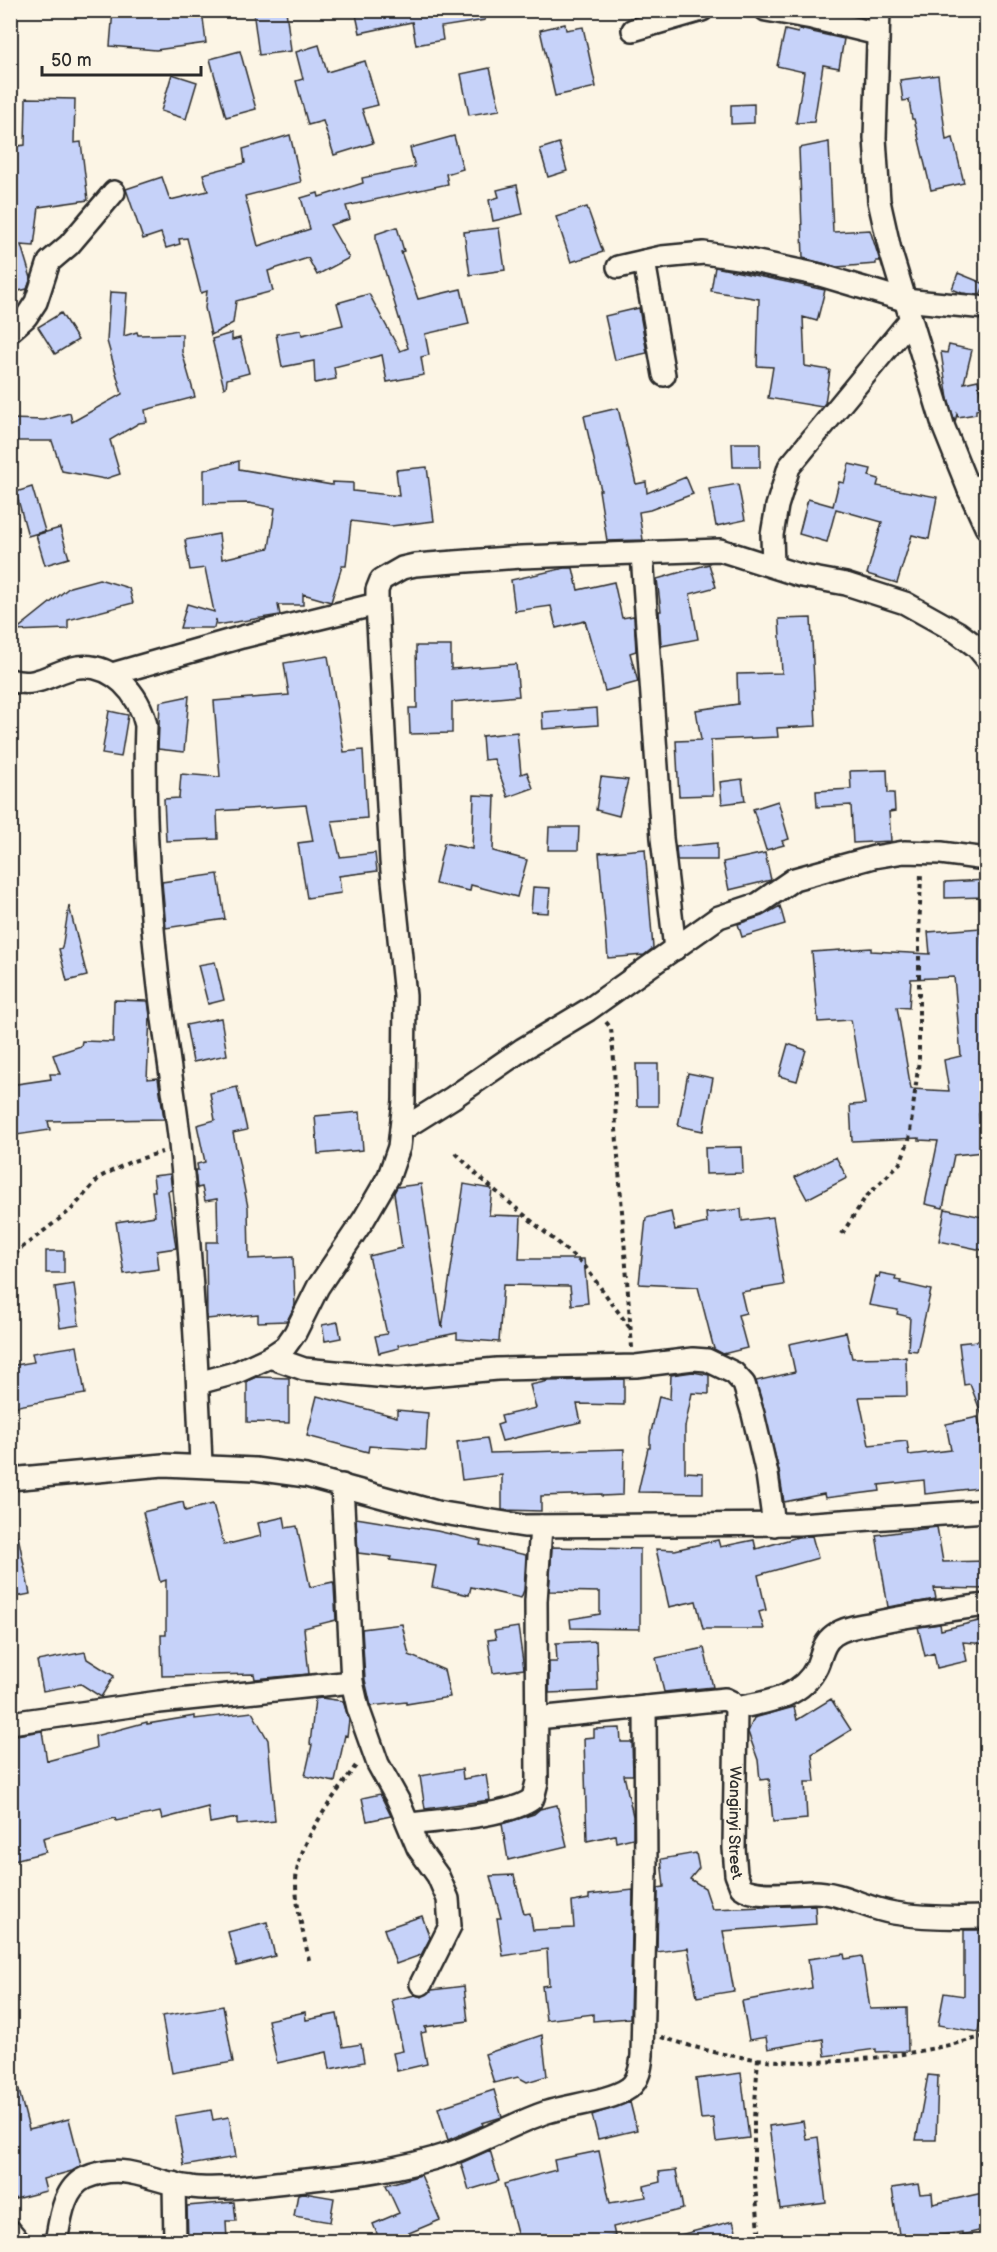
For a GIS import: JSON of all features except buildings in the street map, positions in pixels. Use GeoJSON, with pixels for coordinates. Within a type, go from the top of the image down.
{"type":"FeatureCollection","features":[{"type":"Feature","properties":{"kind":"street"},"geometry":{"type":"LineString","coordinates":[[633,30],[702,10]]}},
{"type":"Feature","properties":{"kind":"street"},"geometry":{"type":"LineString","coordinates":[[766,10],[812,18],[878,34]]}},
{"type":"Feature","properties":{"kind":"street"},"geometry":{"type":"LineString","coordinates":[[879,10],[875,138],[879,201],[890,250],[944,428],[978,486],[987,527]]}},
{"type":"Feature","properties":{"kind":"street"},"geometry":{"type":"LineString","coordinates":[[10,330],[26,317],[36,302],[49,262],[69,245],[114,192]]}},
{"type":"Feature","properties":{"kind":"street"},"geometry":{"type":"LineString","coordinates":[[618,267],[662,257],[704,253],[820,275],[908,309],[987,308]]}},
{"type":"Feature","properties":{"kind":"street"},"geometry":{"type":"LineString","coordinates":[[644,261],[664,375]]}},
{"type":"Feature","properties":{"kind":"street"},"geometry":{"type":"LineString","coordinates":[[773,566],[774,526],[789,467],[908,309]]}},
{"type":"Feature","properties":{"kind":"street"},"geometry":{"type":"LineString","coordinates":[[198,1383],[235,1373],[270,1357],[285,1347],[295,1333],[318,1287],[364,1219],[389,1176],[399,1147],[404,1101],[405,996],[391,861],[377,604],[378,585],[381,580],[402,568],[521,556],[720,550],[802,576],[846,584],[905,603],[957,632],[987,658]]}},
{"type":"Feature","properties":{"kind":"street"},"geometry":{"type":"LineString","coordinates":[[642,554],[662,838],[675,949]]}},
{"type":"Feature","properties":{"kind":"street"},"geometry":{"type":"LineString","coordinates":[[112,674],[242,637],[377,604]]}},
{"type":"Feature","properties":{"kind":"street"},"geometry":{"type":"LineString","coordinates":[[10,680],[21,683],[38,682],[78,667],[112,674],[126,686],[139,704],[146,725],[145,820],[150,899],[180,1146],[198,1383],[201,1465]]}},
{"type":"Feature","properties":{"kind":"street"},"geometry":{"type":"LineString","coordinates":[[401,1131],[523,1049],[588,1010],[719,917],[758,904],[794,879],[874,856],[904,852],[987,859]]}},
{"type":"Feature","properties":{"kind":"street"},"geometry":{"type":"LineString","coordinates":[[270,1357],[304,1369],[398,1378],[497,1369],[636,1366],[693,1359],[707,1360],[734,1373],[744,1384],[767,1474],[774,1525]]}},
{"type":"Feature","properties":{"kind":"street"},"geometry":{"type":"LineString","coordinates":[[10,1479],[163,1464],[255,1469],[306,1476],[437,1512],[524,1526],[774,1525],[908,1518],[987,1510]]}},
{"type":"Feature","properties":{"kind":"street"},"geometry":{"type":"LineString","coordinates":[[342,1485],[352,1682],[358,1708],[370,1744],[409,1824],[418,1848],[438,1876],[448,1899],[450,1926],[421,1984]]}},
{"type":"Feature","properties":{"kind":"street"},"geometry":{"type":"LineString","coordinates":[[409,1824],[483,1814],[524,1805],[536,1792],[536,1601],[541,1526]]}},
{"type":"Feature","properties":{"kind":"street"},"geometry":{"type":"LineString","coordinates":[[537,1718],[725,1699],[735,1708],[784,1697],[800,1689],[816,1667],[824,1646],[833,1636],[844,1630],[894,1618],[987,1605]]}},
{"type":"Feature","properties":{"kind":"street"},"geometry":{"type":"LineString","coordinates":[[10,1723],[159,1702],[352,1682]]}},
{"type":"Feature","properties":{"kind":"street"},"geometry":{"type":"LineString","coordinates":[[56,2241],[64,2205],[71,2190],[84,2178],[134,2171],[190,2187],[228,2188],[397,2168],[449,2154],[548,2112],[627,2090],[635,2083],[640,2070],[642,2032],[646,1872],[645,1707]]}},
{"type":"Feature","properties":{"kind":"street","name":"Wanginyi Street"},"geometry":{"type":"LineString","coordinates":[[735,1708],[734,1848],[736,1874],[741,1887],[749,1892],[816,1892],[834,1895],[894,1913],[955,1918],[987,1917]]}},
{"type":"Feature","properties":{"kind":"street"},"geometry":{"type":"LineString","coordinates":[[174,2183],[175,2241]]}},
{"type":"Feature","properties":{"kind":"street"},"geometry":{"type":"LineString","coordinates":[[10,2231],[19,2241]]}},
{"type":"Feature","properties":{"kind":"path"},"geometry":{"type":"LineString","coordinates":[[842,1234],[864,1198],[900,1163],[909,1140],[919,1060],[922,853]]}},
{"type":"Feature","properties":{"kind":"path"},"geometry":{"type":"LineString","coordinates":[[588,1010],[607,1022],[612,1032],[630,1328],[636,1366]]}},
{"type":"Feature","properties":{"kind":"path"},"geometry":{"type":"LineString","coordinates":[[10,1262],[19,1250],[71,1210],[100,1177],[130,1162],[180,1146]]}},
{"type":"Feature","properties":{"kind":"path"},"geometry":{"type":"LineString","coordinates":[[456,1153],[479,1177],[584,1265],[630,1328]]}},
{"type":"Feature","properties":{"kind":"path"},"geometry":{"type":"LineString","coordinates":[[309,1960],[296,1882],[298,1865],[309,1838],[328,1803],[370,1744]]}},
{"type":"Feature","properties":{"kind":"path"},"geometry":{"type":"LineString","coordinates":[[642,2032],[715,2052],[800,2061],[849,2061],[938,2048],[987,2036]]}},
{"type":"Feature","properties":{"kind":"path"},"geometry":{"type":"LineString","coordinates":[[758,2058],[754,2119],[754,2173],[760,2241]]}}]}
